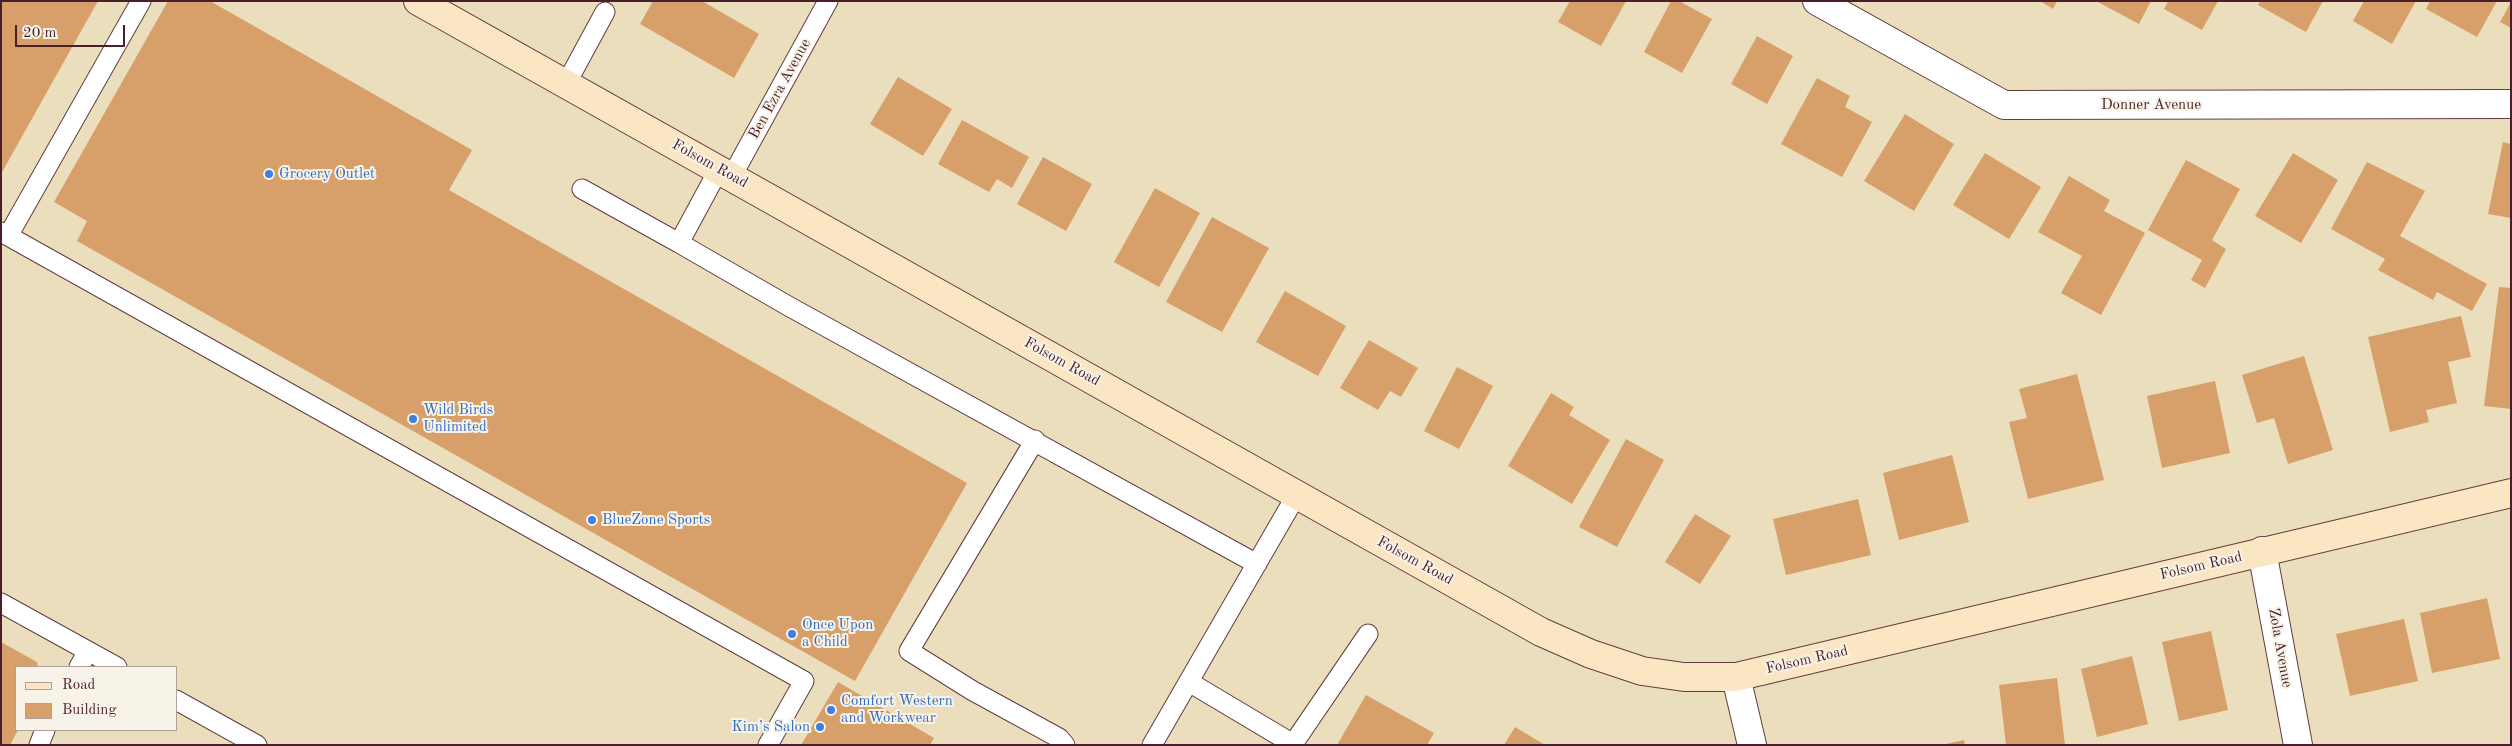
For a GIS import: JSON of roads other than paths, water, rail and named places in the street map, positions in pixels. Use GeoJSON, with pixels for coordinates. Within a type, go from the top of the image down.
{"type":"FeatureCollection","features":[{"type":"Feature","properties":{"kind":"street","name":"Folsom Road"},"geometry":{"type":"LineString","coordinates":[[418,1],[726,172],[1541,632],[1591,654],[1642,671],[1684,677],[1736,677],[2511,493]]}},
{"type":"Feature","properties":{"kind":"street","name":"Donner Avenue"},"geometry":{"type":"LineString","coordinates":[[1818,1],[2004,105],[2511,104]]}},
{"type":"Feature","properties":{"kind":"street","name":"Zola Avenue"},"geometry":{"type":"LineString","coordinates":[[2262,552],[2298,745]]}},
{"type":"Feature","properties":{"kind":"street"},"geometry":{"type":"LineString","coordinates":[[1736,677],[1752,745]]}},
{"type":"Feature","properties":{"kind":"lane"},"geometry":{"type":"LineString","coordinates":[[141,1],[5,234],[804,681],[768,745]]}},
{"type":"Feature","properties":{"kind":"lane","name":"Ben Ezra Avenue"},"geometry":{"type":"LineString","coordinates":[[679,242],[726,172],[828,1]]}},
{"type":"Feature","properties":{"kind":"lane"},"geometry":{"type":"LineString","coordinates":[[566,84],[605,12]]}},
{"type":"Feature","properties":{"kind":"lane"},"geometry":{"type":"LineString","coordinates":[[582,189],[679,242],[790,307],[1035,440],[1257,564]]}},
{"type":"Feature","properties":{"kind":"lane"},"geometry":{"type":"LineString","coordinates":[[1035,440],[909,651],[973,691],[1059,738],[1066,745]]}},
{"type":"Feature","properties":{"kind":"lane"},"geometry":{"type":"LineString","coordinates":[[1152,745],[1297,494]]}},
{"type":"Feature","properties":{"kind":"lane"},"geometry":{"type":"LineString","coordinates":[[1,603],[83,659],[113,666]]}},
{"type":"Feature","properties":{"kind":"lane"},"geometry":{"type":"LineString","coordinates":[[1188,682],[1293,744],[1368,634]]}},
{"type":"Feature","properties":{"kind":"lane"},"geometry":{"type":"LineString","coordinates":[[178,701],[256,745]]}},
{"type":"Feature","properties":{"kind":"lane"},"geometry":{"type":"LineString","coordinates":[[39,745],[45,731]]}},
{"type":"Feature","properties":{"kind":"place","name":"Grocery Outlet"},"geometry":{"type":"Point","coordinates":[269,174]}},
{"type":"Feature","properties":{"kind":"place","name":"Wild Birds Unlimited"},"geometry":{"type":"Point","coordinates":[413,419]}},
{"type":"Feature","properties":{"kind":"place","name":"BlueZone Sports"},"geometry":{"type":"Point","coordinates":[592,520]}},
{"type":"Feature","properties":{"kind":"place","name":"Once Upon a Child"},"geometry":{"type":"Point","coordinates":[792,634]}},
{"type":"Feature","properties":{"kind":"place","name":"Comfort Western and Workwear"},"geometry":{"type":"Point","coordinates":[831,710]}},
{"type":"Feature","properties":{"kind":"place","name":"Kim’s Salon"},"geometry":{"type":"Point","coordinates":[820,727]}}]}
